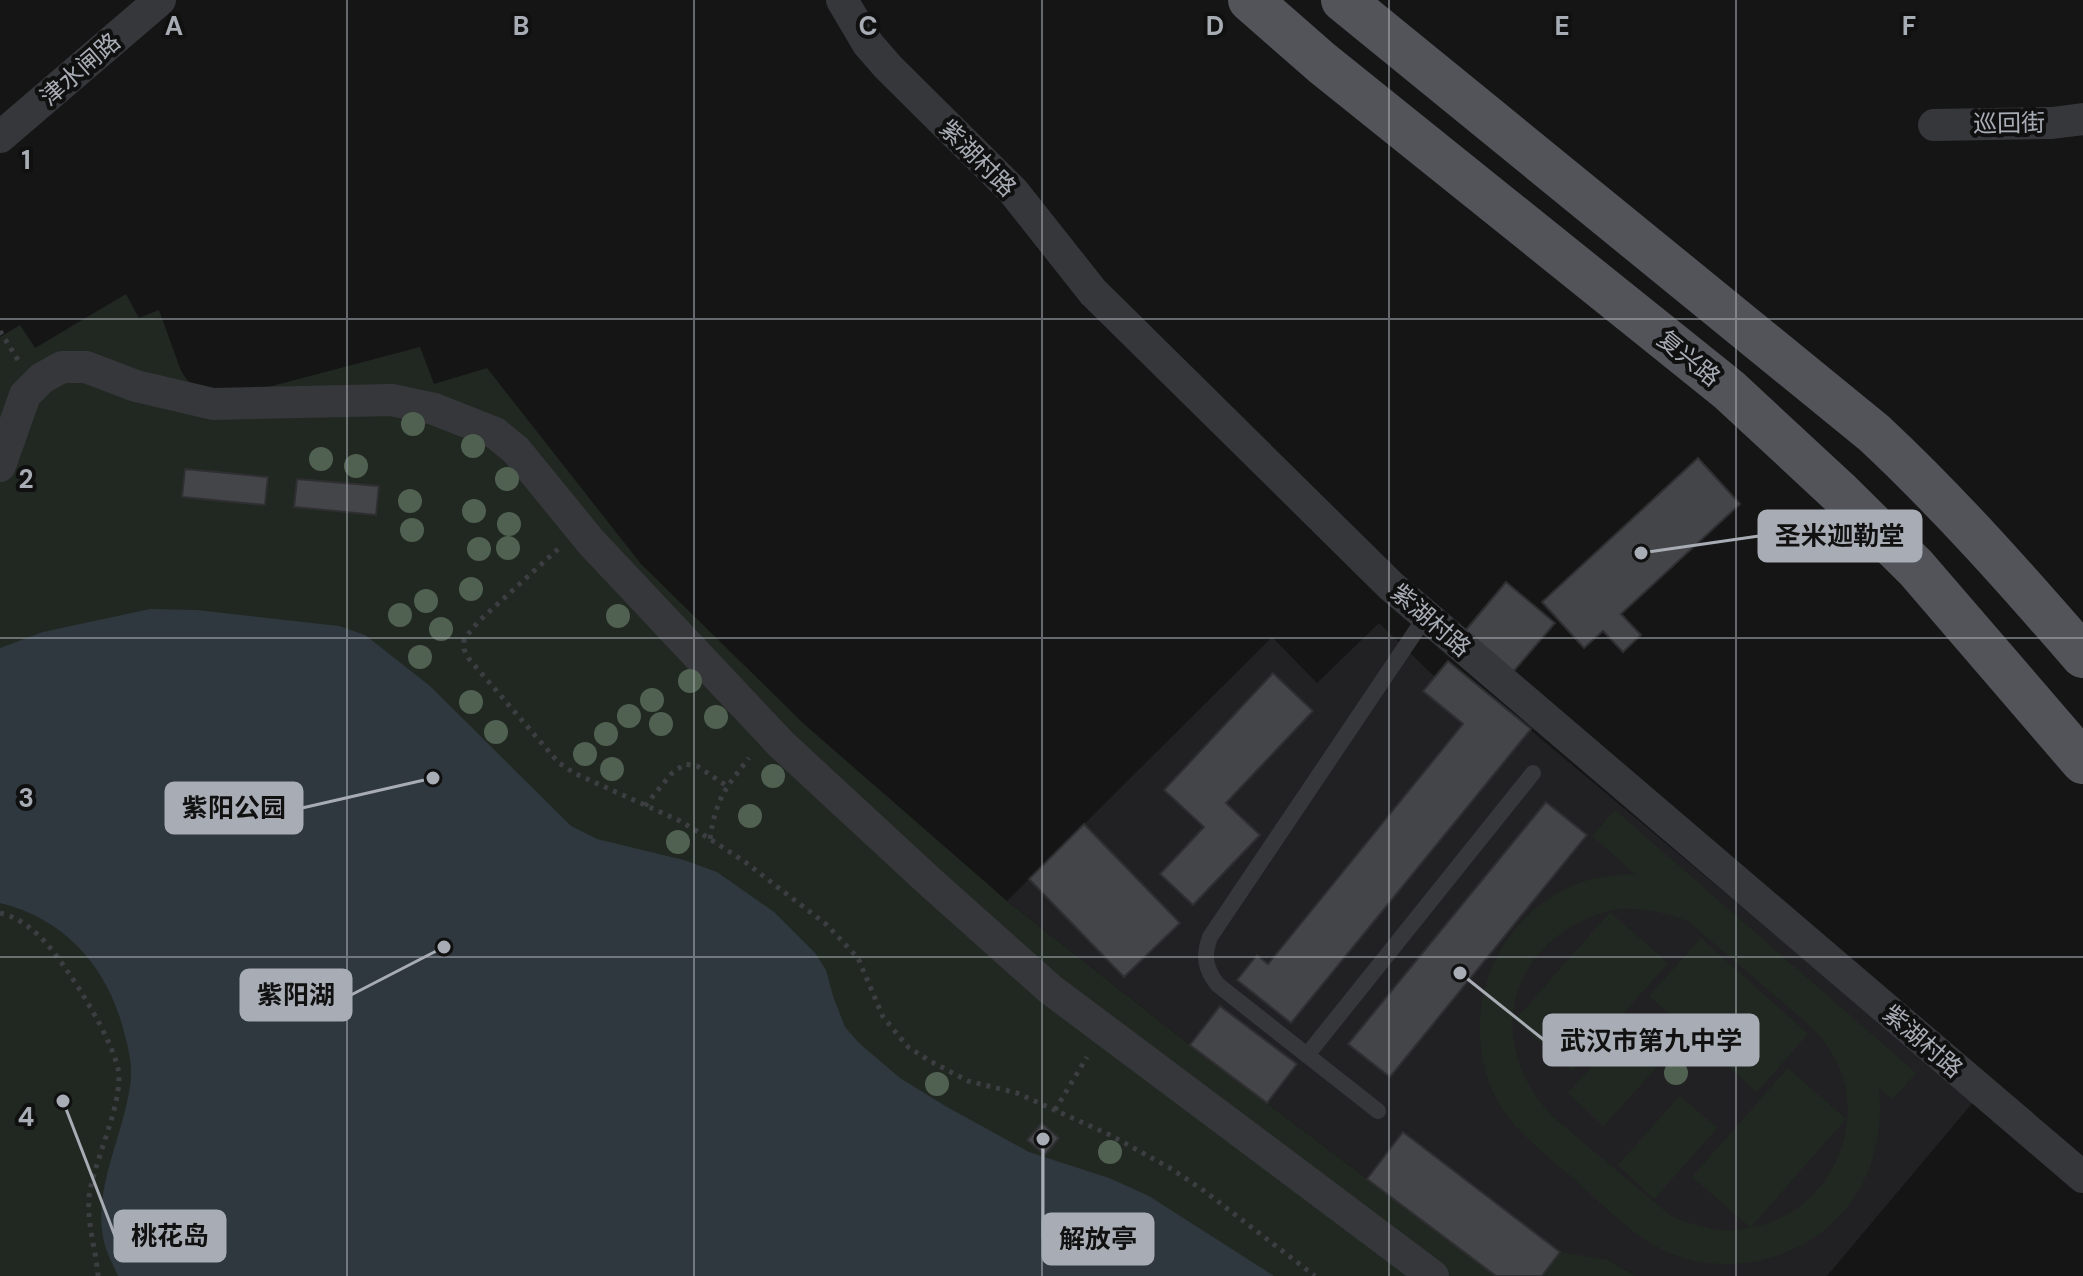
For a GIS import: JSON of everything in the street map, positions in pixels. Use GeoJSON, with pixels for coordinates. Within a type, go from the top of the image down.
{"type":"FeatureCollection","features":[{"type":"Feature","properties":{"kind":"main road","name":"复兴路"},"geometry":{"type":"LineString","coordinates":[[1250,0],[1322,63],[1758,416],[1916,568],[2083,762]]}},
{"type":"Feature","properties":{"kind":"main road"},"geometry":{"type":"LineString","coordinates":[[1343,0],[1874,433],[1930,485],[1978,536],[2083,656]]}},
{"type":"Feature","properties":{"kind":"street","name":"津水闸路"},"geometry":{"type":"LineString","coordinates":[[0,137],[160,0]]}},
{"type":"Feature","properties":{"kind":"street","name":"紫湖村路"},"geometry":{"type":"LineString","coordinates":[[842,0],[868,44],[1013,191],[1093,292],[1391,586],[2083,1177]]}},
{"type":"Feature","properties":{"kind":"street","name":"巡回街"},"geometry":{"type":"LineString","coordinates":[[1934,125],[2052,123],[2083,119]]}},
{"type":"Feature","properties":{"kind":"street"},"geometry":{"type":"LineString","coordinates":[[0,466],[25,395],[42,378],[62,367],[86,367],[136,386],[213,404],[392,400],[434,409],[502,437],[534,470],[581,529],[770,732],[929,881],[1050,989],[1433,1276]]}},
{"type":"Feature","properties":{"kind":"lane"},"geometry":{"type":"LineString","coordinates":[[1378,1111],[1218,985],[1205,963],[1206,950],[1210,937],[1426,616]]}},
{"type":"Feature","properties":{"kind":"lane"},"geometry":{"type":"LineString","coordinates":[[1307,1055],[1533,773]]}},
{"type":"Feature","properties":{"kind":"path"},"geometry":{"type":"LineString","coordinates":[[581,529],[469,631],[464,639],[464,649],[482,673],[558,762],[574,773],[710,839],[827,925],[858,958],[883,1017],[908,1047],[968,1081],[1017,1093],[1110,1135],[1170,1168],[1315,1276]]}},
{"type":"Feature","properties":{"kind":"path"},"geometry":{"type":"LineString","coordinates":[[710,839],[716,804],[770,732]]}},
{"type":"Feature","properties":{"kind":"path"},"geometry":{"type":"LineString","coordinates":[[645,806],[671,774],[685,764],[697,766],[727,786]]}},
{"type":"Feature","properties":{"kind":"path"},"geometry":{"type":"LineString","coordinates":[[0,913],[22,922],[47,943],[85,999],[114,1054],[118,1068],[117,1091],[89,1194],[89,1216],[98,1276]]}},
{"type":"Feature","properties":{"kind":"path"},"geometry":{"type":"LineString","coordinates":[[1055,1110],[1104,1029]]}},
{"type":"Feature","properties":{"kind":"shaded area"},"geometry":{"type":"Polygon","coordinates":[[[126,294],[139,318],[159,310],[181,371],[197,388],[253,391],[420,347],[434,384],[487,368],[641,564],[804,724],[1007,901],[1190,1045],[1496,1276],[0,1276],[0,337],[20,325],[35,348],[126,294]]]}},
{"type":"Feature","properties":{"kind":"shaded area"},"geometry":{"type":"Polygon","coordinates":[[[150,609],[197,610],[339,626],[365,635],[430,686],[571,826],[597,839],[684,860],[717,872],[774,912],[815,953],[826,970],[845,1027],[900,1078],[1029,1152],[1109,1178],[1149,1196],[1274,1276],[118,1276],[108,1255],[101,1222],[105,1183],[130,1086],[129,1052],[117,1009],[107,987],[81,950],[45,921],[0,903],[0,648],[43,632],[150,609]]]}},
{"type":"Feature","properties":{"kind":"shaded area"},"geometry":{"type":"Polygon","coordinates":[[[1379,623],[1434,676],[1448,661],[1974,1101],[1827,1276],[1636,1276],[1608,1260],[1496,1276],[1190,1045],[1007,901],[1272,637],[1317,683],[1379,623]]]}},
{"type":"Feature","properties":{"kind":"shaded area"},"geometry":{"type":"Polygon","coordinates":[[[1615,810],[1916,1073],[1893,1099],[1879,1088],[1879,1129],[1875,1149],[1870,1168],[1851,1202],[1822,1232],[1783,1254],[1739,1264],[1716,1264],[1694,1261],[1652,1244],[1611,1213],[1527,1138],[1507,1116],[1492,1090],[1483,1059],[1480,1028],[1483,997],[1492,967],[1507,940],[1527,916],[1552,896],[1588,880],[1635,874],[1592,836],[1615,810]],[[1617,909],[1581,922],[1552,941],[1531,965],[1518,992],[1513,1023],[1517,1055],[1530,1086],[1553,1117],[1671,1216],[1700,1226],[1740,1230],[1750,1227],[1692,1177],[1788,1068],[1846,1119],[1751,1227],[1774,1221],[1795,1210],[1813,1195],[1839,1155],[1848,1109],[1845,1085],[1835,1058],[1807,1023],[1689,922],[1654,911],[1617,909]]]}},
{"type":"Feature","properties":{"kind":"shaded area"},"geometry":{"type":"Polygon","coordinates":[[[1610,912],[1668,963],[1573,1071],[1515,1020],[1610,912]]]}},
{"type":"Feature","properties":{"kind":"shaded area"},"geometry":{"type":"Polygon","coordinates":[[[1701,938],[1808,1034],[1757,1092],[1649,996],[1701,938]]]}},
{"type":"Feature","properties":{"kind":"shaded area"},"geometry":{"type":"Polygon","coordinates":[[[1630,1024],[1667,1056],[1603,1126],[1568,1093],[1630,1024]]]}},
{"type":"Feature","properties":{"kind":"shaded area"},"geometry":{"type":"Polygon","coordinates":[[[1680,1096],[1717,1128],[1654,1199],[1618,1165],[1680,1096]]]}},
{"type":"Feature","properties":{"kind":"shaded area"},"geometry":{"type":"Polygon","coordinates":[[[1560,1252],[1608,1260],[1636,1276],[1542,1276],[1560,1252]]]}},
{"type":"Feature","properties":{"kind":"building"},"geometry":{"type":"Polygon","coordinates":[[[1698,458],[1740,504],[1621,614],[1641,635],[1623,652],[1603,631],[1584,648],[1542,602],[1698,458]]]}},
{"type":"Feature","properties":{"kind":"building"},"geometry":{"type":"Polygon","coordinates":[[[185,469],[268,477],[265,505],[182,497],[185,469]]]}},
{"type":"Feature","properties":{"kind":"building"},"geometry":{"type":"Polygon","coordinates":[[[297,479],[379,486],[376,515],[294,507],[297,479]]]}},
{"type":"Feature","properties":{"kind":"building"},"geometry":{"type":"Polygon","coordinates":[[[1506,582],[1555,623],[1513,672],[1465,631],[1506,582]]]}},
{"type":"Feature","properties":{"kind":"building"},"geometry":{"type":"Polygon","coordinates":[[[1448,661],[1531,729],[1291,1023],[1237,980],[1257,955],[1268,964],[1463,724],[1423,691],[1448,661]]]}},
{"type":"Feature","properties":{"kind":"building"},"geometry":{"type":"Polygon","coordinates":[[[1273,673],[1313,711],[1226,803],[1260,835],[1193,905],[1160,874],[1204,827],[1164,790],[1273,673]]]}},
{"type":"Feature","properties":{"kind":"building"},"geometry":{"type":"Polygon","coordinates":[[[1546,802],[1587,835],[1390,1077],[1348,1044],[1546,802]]]}},
{"type":"Feature","properties":{"kind":"building"},"geometry":{"type":"Polygon","coordinates":[[[1084,824],[1180,923],[1124,977],[1029,879],[1084,824]]]}},
{"type":"Feature","properties":{"kind":"building"},"geometry":{"type":"Polygon","coordinates":[[[1220,1006],[1297,1064],[1267,1103],[1190,1045],[1220,1006]]]}},
{"type":"Feature","properties":{"kind":"building"},"geometry":{"type":"Polygon","coordinates":[[[1042,1123],[1059,1138],[1045,1155],[1027,1140],[1042,1123]]]}},
{"type":"Feature","properties":{"kind":"building"},"geometry":{"type":"Polygon","coordinates":[[[1403,1132],[1560,1252],[1542,1276],[1496,1276],[1367,1179],[1403,1132]]]}},
{"type":"Feature","properties":{"kind":"place","name":"圣米迦勒堂"},"geometry":{"type":"Point","coordinates":[1641,553]}},
{"type":"Feature","properties":{"kind":"place","name":"紫阳公园"},"geometry":{"type":"Point","coordinates":[433,778]}},
{"type":"Feature","properties":{"kind":"place","name":"紫阳湖"},"geometry":{"type":"Point","coordinates":[444,947]}},
{"type":"Feature","properties":{"kind":"place","name":"武汉市第九中学"},"geometry":{"type":"Point","coordinates":[1460,973]}},
{"type":"Feature","properties":{"kind":"place","name":"桃花岛"},"geometry":{"type":"Point","coordinates":[63,1101]}},
{"type":"Feature","properties":{"kind":"place","name":"解放亭"},"geometry":{"type":"Point","coordinates":[1043,1139]}}]}
